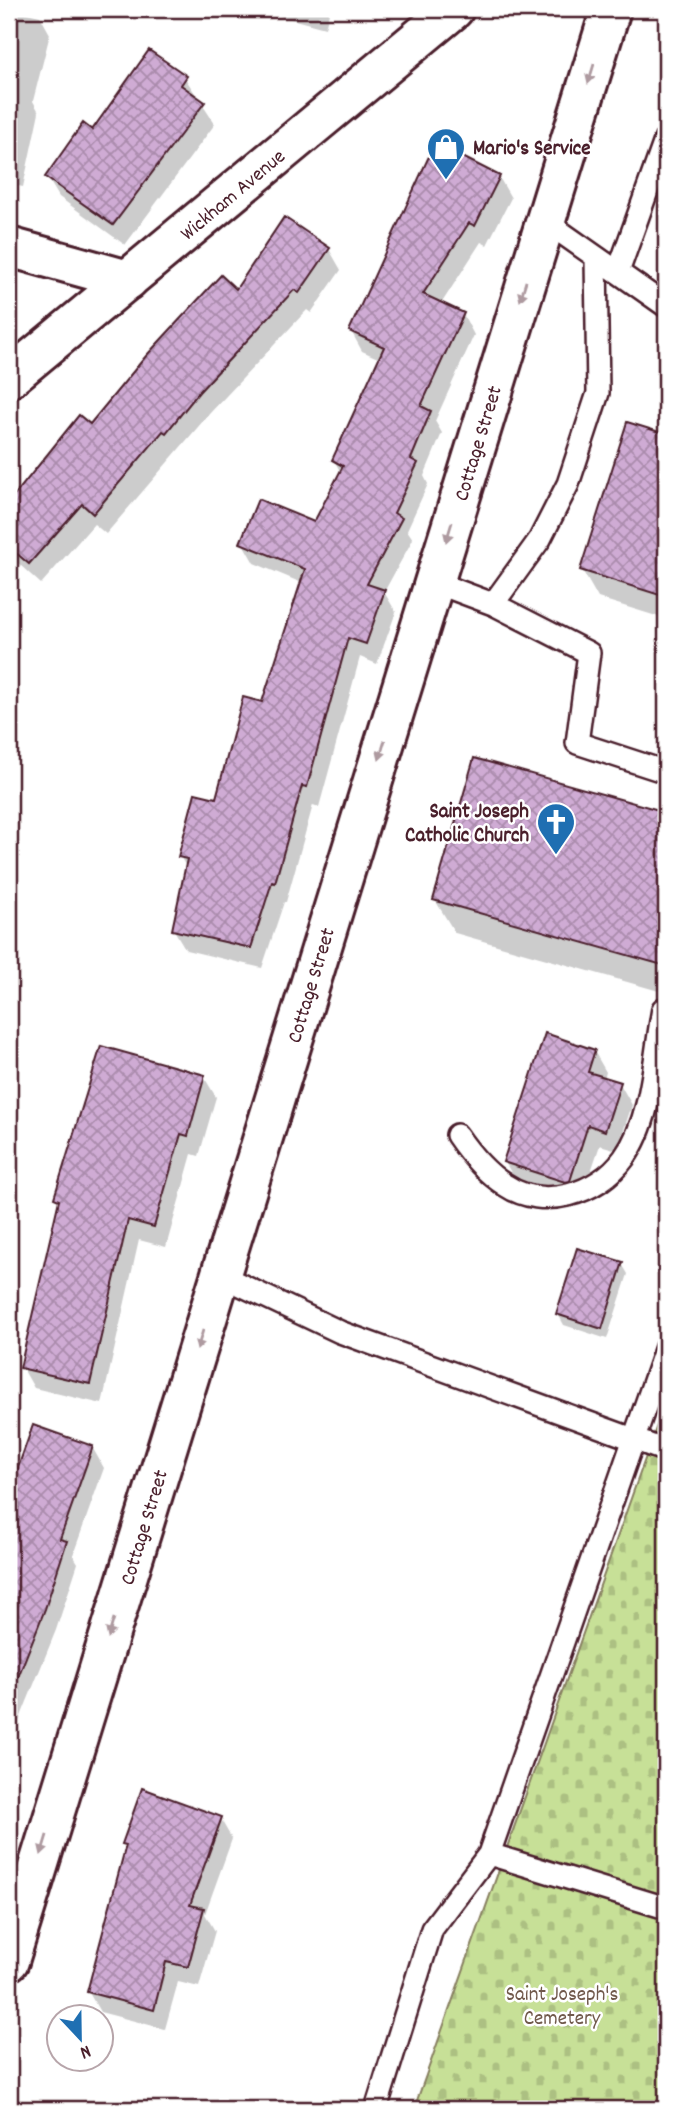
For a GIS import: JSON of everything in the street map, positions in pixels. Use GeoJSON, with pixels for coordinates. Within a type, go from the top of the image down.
{"type":"FeatureCollection","features":[{"type":"Feature","properties":{"kind":"street","name":"Wickham Avenue"},"geometry":{"type":"LineString","coordinates":[[9,379],[454,9]]}},
{"type":"Feature","properties":{"kind":"street","name":"Cottage Street"},"geometry":{"type":"LineString","coordinates":[[9,1961],[611,9]]}},
{"type":"Feature","properties":{"kind":"street"},"geometry":{"type":"LineString","coordinates":[[9,247],[128,280]]}},
{"type":"Feature","properties":{"kind":"lane"},"geometry":{"type":"LineString","coordinates":[[618,272],[666,138]]}},
{"type":"Feature","properties":{"kind":"lane"},"geometry":{"type":"LineString","coordinates":[[545,221],[666,306]]}},
{"type":"Feature","properties":{"kind":"lane"},"geometry":{"type":"LineString","coordinates":[[493,604],[540,539],[568,484],[598,393],[596,258]]}},
{"type":"Feature","properties":{"kind":"lane"},"geometry":{"type":"LineString","coordinates":[[434,582],[493,604],[589,653],[577,743],[666,772]]}},
{"type":"Feature","properties":{"kind":"lane"},"geometry":{"type":"LineString","coordinates":[[457,1135],[474,1159],[506,1186],[531,1197],[566,1196],[591,1188],[624,1158],[643,1117],[663,1009]]}},
{"type":"Feature","properties":{"kind":"lane"},"geometry":{"type":"LineString","coordinates":[[220,1275],[340,1332],[634,1442],[666,1451]]}},
{"type":"Feature","properties":{"kind":"lane"},"geometry":{"type":"LineString","coordinates":[[376,2109],[432,1929],[489,1853],[666,1347]]}},
{"type":"Feature","properties":{"kind":"lane"},"geometry":{"type":"LineString","coordinates":[[489,1853],[666,1908]]}},
{"type":"Feature","properties":{"kind":"green space","name":"Saint Joseph's Cemetery"},"geometry":{"type":"Polygon","coordinates":[[[666,1400],[666,2109],[414,2109],[666,1400]]]}},
{"type":"Feature","properties":{"kind":"building"},"geometry":{"type":"Polygon","coordinates":[[[149,50],[187,76],[181,85],[205,102],[113,225],[45,177],[83,123],[92,130],[149,50]]]}},
{"type":"Feature","properties":{"kind":"building"},"geometry":{"type":"Polygon","coordinates":[[[435,143],[500,176],[475,226],[469,223],[423,294],[464,313],[421,406],[431,411],[411,459],[418,463],[394,513],[402,518],[367,584],[385,590],[366,644],[348,638],[307,787],[302,786],[275,883],[272,882],[251,948],[172,930],[187,859],[178,857],[195,793],[216,798],[243,697],[262,702],[305,569],[240,543],[258,499],[314,522],[343,466],[332,460],[384,347],[349,331],[435,143]]]}},
{"type":"Feature","properties":{"kind":"building"},"geometry":{"type":"Polygon","coordinates":[[[284,217],[330,248],[299,293],[294,290],[199,392],[166,433],[163,431],[93,514],[82,504],[29,564],[9,547],[9,502],[79,415],[90,424],[146,356],[221,275],[236,289],[284,217]]]}},
{"type":"Feature","properties":{"kind":"building"},"geometry":{"type":"Polygon","coordinates":[[[627,422],[666,434],[666,597],[580,570],[627,422]]]}},
{"type":"Feature","properties":{"kind":"building","name":"Saint Joseph Catholic Church"},"geometry":{"type":"Polygon","coordinates":[[[474,758],[666,812],[666,966],[433,900],[474,758]]]}},
{"type":"Feature","properties":{"kind":"building"},"geometry":{"type":"Polygon","coordinates":[[[545,1033],[595,1050],[588,1072],[621,1082],[605,1131],[588,1125],[570,1181],[565,1182],[503,1162],[545,1033]]]}},
{"type":"Feature","properties":{"kind":"building"},"geometry":{"type":"Polygon","coordinates":[[[101,1046],[205,1075],[188,1136],[181,1134],[154,1227],[128,1220],[90,1384],[20,1368],[59,1200],[54,1198],[101,1046]]]}},
{"type":"Feature","properties":{"kind":"building"},"geometry":{"type":"Polygon","coordinates":[[[577,1248],[623,1262],[602,1329],[556,1314],[577,1248]]]}},
{"type":"Feature","properties":{"kind":"building"},"geometry":{"type":"Polygon","coordinates":[[[33,1425],[93,1446],[60,1539],[67,1541],[45,1609],[11,1695],[9,1493],[33,1425]]]}},
{"type":"Feature","properties":{"kind":"building"},"geometry":{"type":"Polygon","coordinates":[[[142,1788],[222,1817],[190,1905],[204,1908],[188,1967],[166,1962],[154,2010],[87,1992],[126,1845],[122,1844],[142,1788]]]}},
{"type":"Feature","properties":{"kind":"place","name":"Mario's Service"},"geometry":{"type":"Point","coordinates":[446,181]}},
{"type":"Feature","properties":{"kind":"place","name":"Saint Joseph Catholic Church"},"geometry":{"type":"Point","coordinates":[556,856]}}]}
